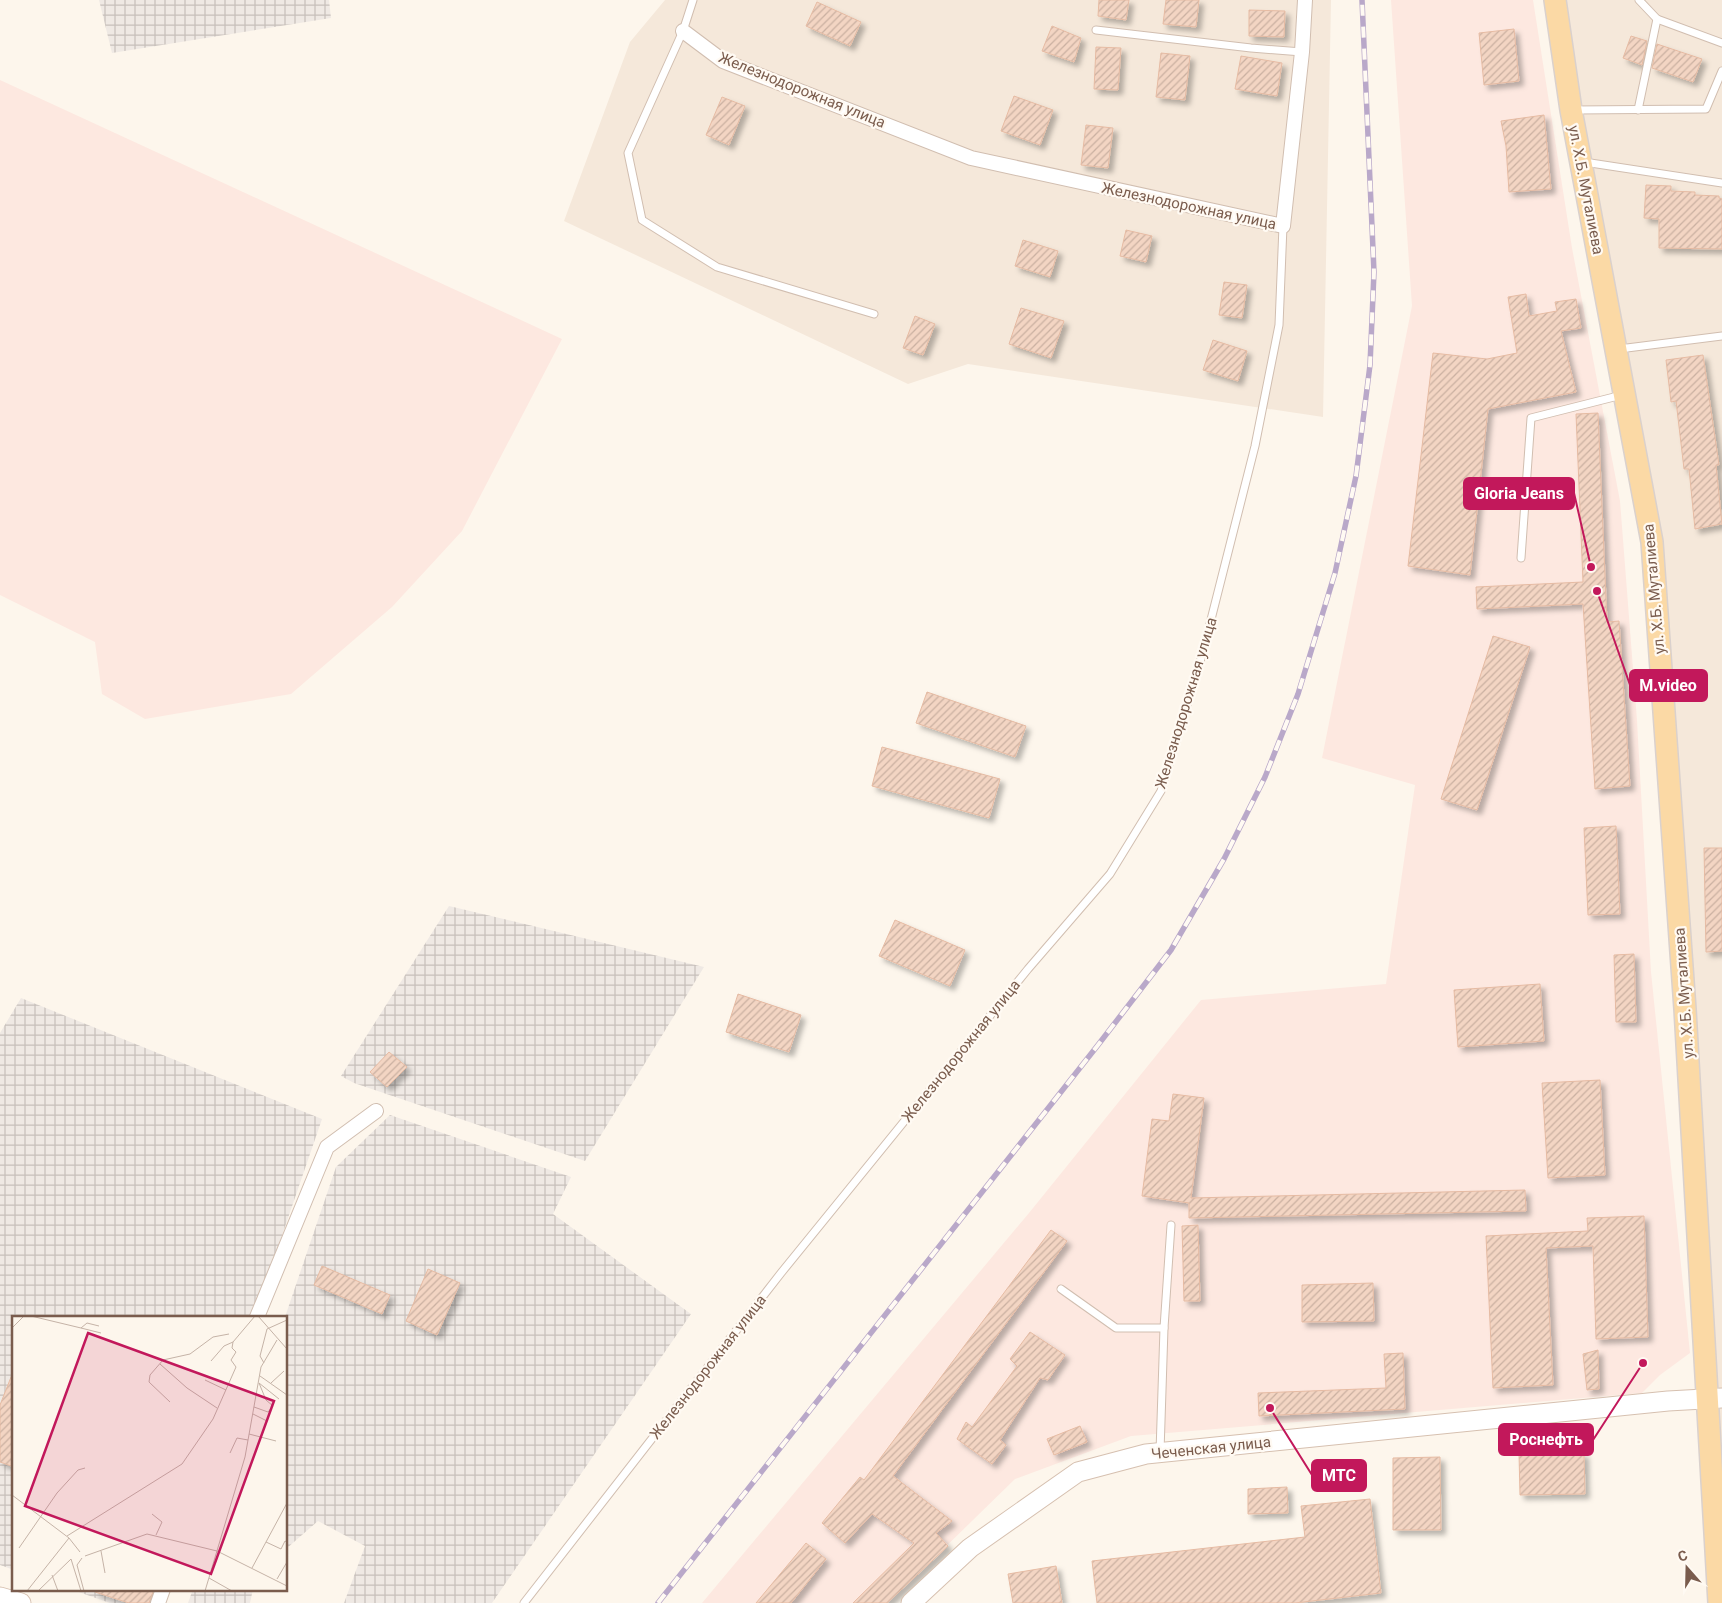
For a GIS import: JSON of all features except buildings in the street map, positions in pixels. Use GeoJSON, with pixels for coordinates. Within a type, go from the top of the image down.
{"type":"FeatureCollection","features":[{"type":"Feature","properties":{"kind":"main road","name":"ул. Х.Б. Муталиева"},"geometry":{"type":"LineString","coordinates":[[1555,0],[1581,161],[1652,542],[1701,1274],[1715,1398]]}},
{"type":"Feature","properties":{"kind":"main road","name":"Чеченская улица"},"geometry":{"type":"LineString","coordinates":[[911,1603],[970,1548],[1078,1472],[1146,1454],[1715,1398]]}},
{"type":"Feature","properties":{"kind":"main road"},"geometry":{"type":"LineString","coordinates":[[1715,1398],[1719,1603]]}},
{"type":"Feature","properties":{"kind":"main road"},"geometry":{"type":"LineString","coordinates":[[0,1597],[20,1603]]}},
{"type":"Feature","properties":{"kind":"street"},"geometry":{"type":"LineString","coordinates":[[1283,226],[1302,52],[1305,0]]}},
{"type":"Feature","properties":{"kind":"street","name":"Железнодорожная улица"},"geometry":{"type":"LineString","coordinates":[[683,32],[723,61],[971,158],[1283,226]]}},
{"type":"Feature","properties":{"kind":"street"},"geometry":{"type":"LineString","coordinates":[[257,1316],[326,1147],[376,1112]]}},
{"type":"Feature","properties":{"kind":"street"},"geometry":{"type":"LineString","coordinates":[[158,1603],[163,1590]]}},
{"type":"Feature","properties":{"kind":"lane"},"geometry":{"type":"LineString","coordinates":[[693,0],[683,32],[628,152],[642,220],[717,267],[874,314]]}},
{"type":"Feature","properties":{"kind":"lane"},"geometry":{"type":"LineString","coordinates":[[1639,0],[1658,19],[1722,43]]}},
{"type":"Feature","properties":{"kind":"lane"},"geometry":{"type":"LineString","coordinates":[[1638,110],[1658,19]]}},
{"type":"Feature","properties":{"kind":"lane"},"geometry":{"type":"LineString","coordinates":[[1096,30],[1302,52]]}},
{"type":"Feature","properties":{"kind":"lane"},"geometry":{"type":"LineString","coordinates":[[1572,110],[1706,109],[1722,71]]}},
{"type":"Feature","properties":{"kind":"lane"},"geometry":{"type":"LineString","coordinates":[[1581,161],[1722,183]]}},
{"type":"Feature","properties":{"kind":"lane","name":"Железнодорожная улица"},"geometry":{"type":"LineString","coordinates":[[524,1603],[781,1273],[1028,969],[1110,874],[1161,792],[1202,655],[1255,446],[1279,325],[1283,226]]}},
{"type":"Feature","properties":{"kind":"lane"},"geometry":{"type":"LineString","coordinates":[[1616,349],[1722,336]]}},
{"type":"Feature","properties":{"kind":"lane"},"geometry":{"type":"LineString","coordinates":[[1521,558],[1531,418],[1625,395]]}},
{"type":"Feature","properties":{"kind":"lane"},"geometry":{"type":"LineString","coordinates":[[1160,1453],[1164,1328],[1171,1225]]}},
{"type":"Feature","properties":{"kind":"lane"},"geometry":{"type":"LineString","coordinates":[[1061,1289],[1116,1328],[1164,1328]]}},
{"type":"Feature","properties":{"kind":"shaded area"},"geometry":{"type":"Polygon","coordinates":[[[99,0],[329,0],[331,18],[112,53],[99,0]]]}},
{"type":"Feature","properties":{"kind":"shaded area"},"geometry":{"type":"Polygon","coordinates":[[[665,0],[1331,0],[1323,417],[968,364],[908,384],[564,221],[630,42],[665,0]]]}},
{"type":"Feature","properties":{"kind":"shaded area"},"geometry":{"type":"Polygon","coordinates":[[[1391,0],[1533,0],[1572,248],[1620,501],[1637,720],[1651,972],[1690,1353],[1660,1375],[1642,1393],[1131,1436],[1015,1479],[888,1603],[702,1603],[1029,1213],[1201,1000],[1386,984],[1415,785],[1322,758],[1412,306],[1391,0]]]}},
{"type":"Feature","properties":{"kind":"shaded area"},"geometry":{"type":"Polygon","coordinates":[[[1555,0],[1722,0],[1722,1603],[1652,542],[1555,0]]]}},
{"type":"Feature","properties":{"kind":"shaded area"},"geometry":{"type":"Polygon","coordinates":[[[0,80],[562,339],[462,531],[392,607],[291,694],[145,719],[102,694],[95,642],[0,595],[0,80]]]}},
{"type":"Feature","properties":{"kind":"shaded area"},"geometry":{"type":"Polygon","coordinates":[[[449,906],[704,967],[585,1161],[354,1083],[341,1076],[449,906]]]}},
{"type":"Feature","properties":{"kind":"shaded area"},"geometry":{"type":"Polygon","coordinates":[[[21,998],[322,1119],[254,1316],[12,1316],[12,1569],[0,1565],[0,1033],[21,998]]]}},
{"type":"Feature","properties":{"kind":"shaded area"},"geometry":{"type":"Polygon","coordinates":[[[390,1115],[571,1177],[553,1214],[691,1314],[492,1603],[344,1603],[365,1546],[318,1521],[288,1547],[288,1316],[285,1316],[336,1167],[390,1115]]]}},
{"type":"Feature","properties":{"kind":"shaded area"},"geometry":{"type":"Polygon","coordinates":[[[73,1590],[160,1590],[155,1603],[110,1603],[73,1590]]]}},
{"type":"Feature","properties":{"kind":"shaded area"},"geometry":{"type":"Polygon","coordinates":[[[193,1590],[253,1590],[250,1603],[188,1603],[193,1590]]]}},
{"type":"Feature","properties":{"kind":"railway"},"geometry":{"type":"LineString","coordinates":[[658,1603],[1171,950],[1224,859],[1265,777],[1298,694],[1335,573],[1356,476],[1370,365],[1374,272],[1362,0]]}},
{"type":"Feature","properties":{"kind":"place","name":"Gloria Jeans"},"geometry":{"type":"Point","coordinates":[1591,567]}},
{"type":"Feature","properties":{"kind":"place","name":"M.video"},"geometry":{"type":"Point","coordinates":[1597,591]}},
{"type":"Feature","properties":{"kind":"place","name":"Роснефть"},"geometry":{"type":"Point","coordinates":[1643,1363]}},
{"type":"Feature","properties":{"kind":"place","name":"МТС"},"geometry":{"type":"Point","coordinates":[1270,1408]}}]}
